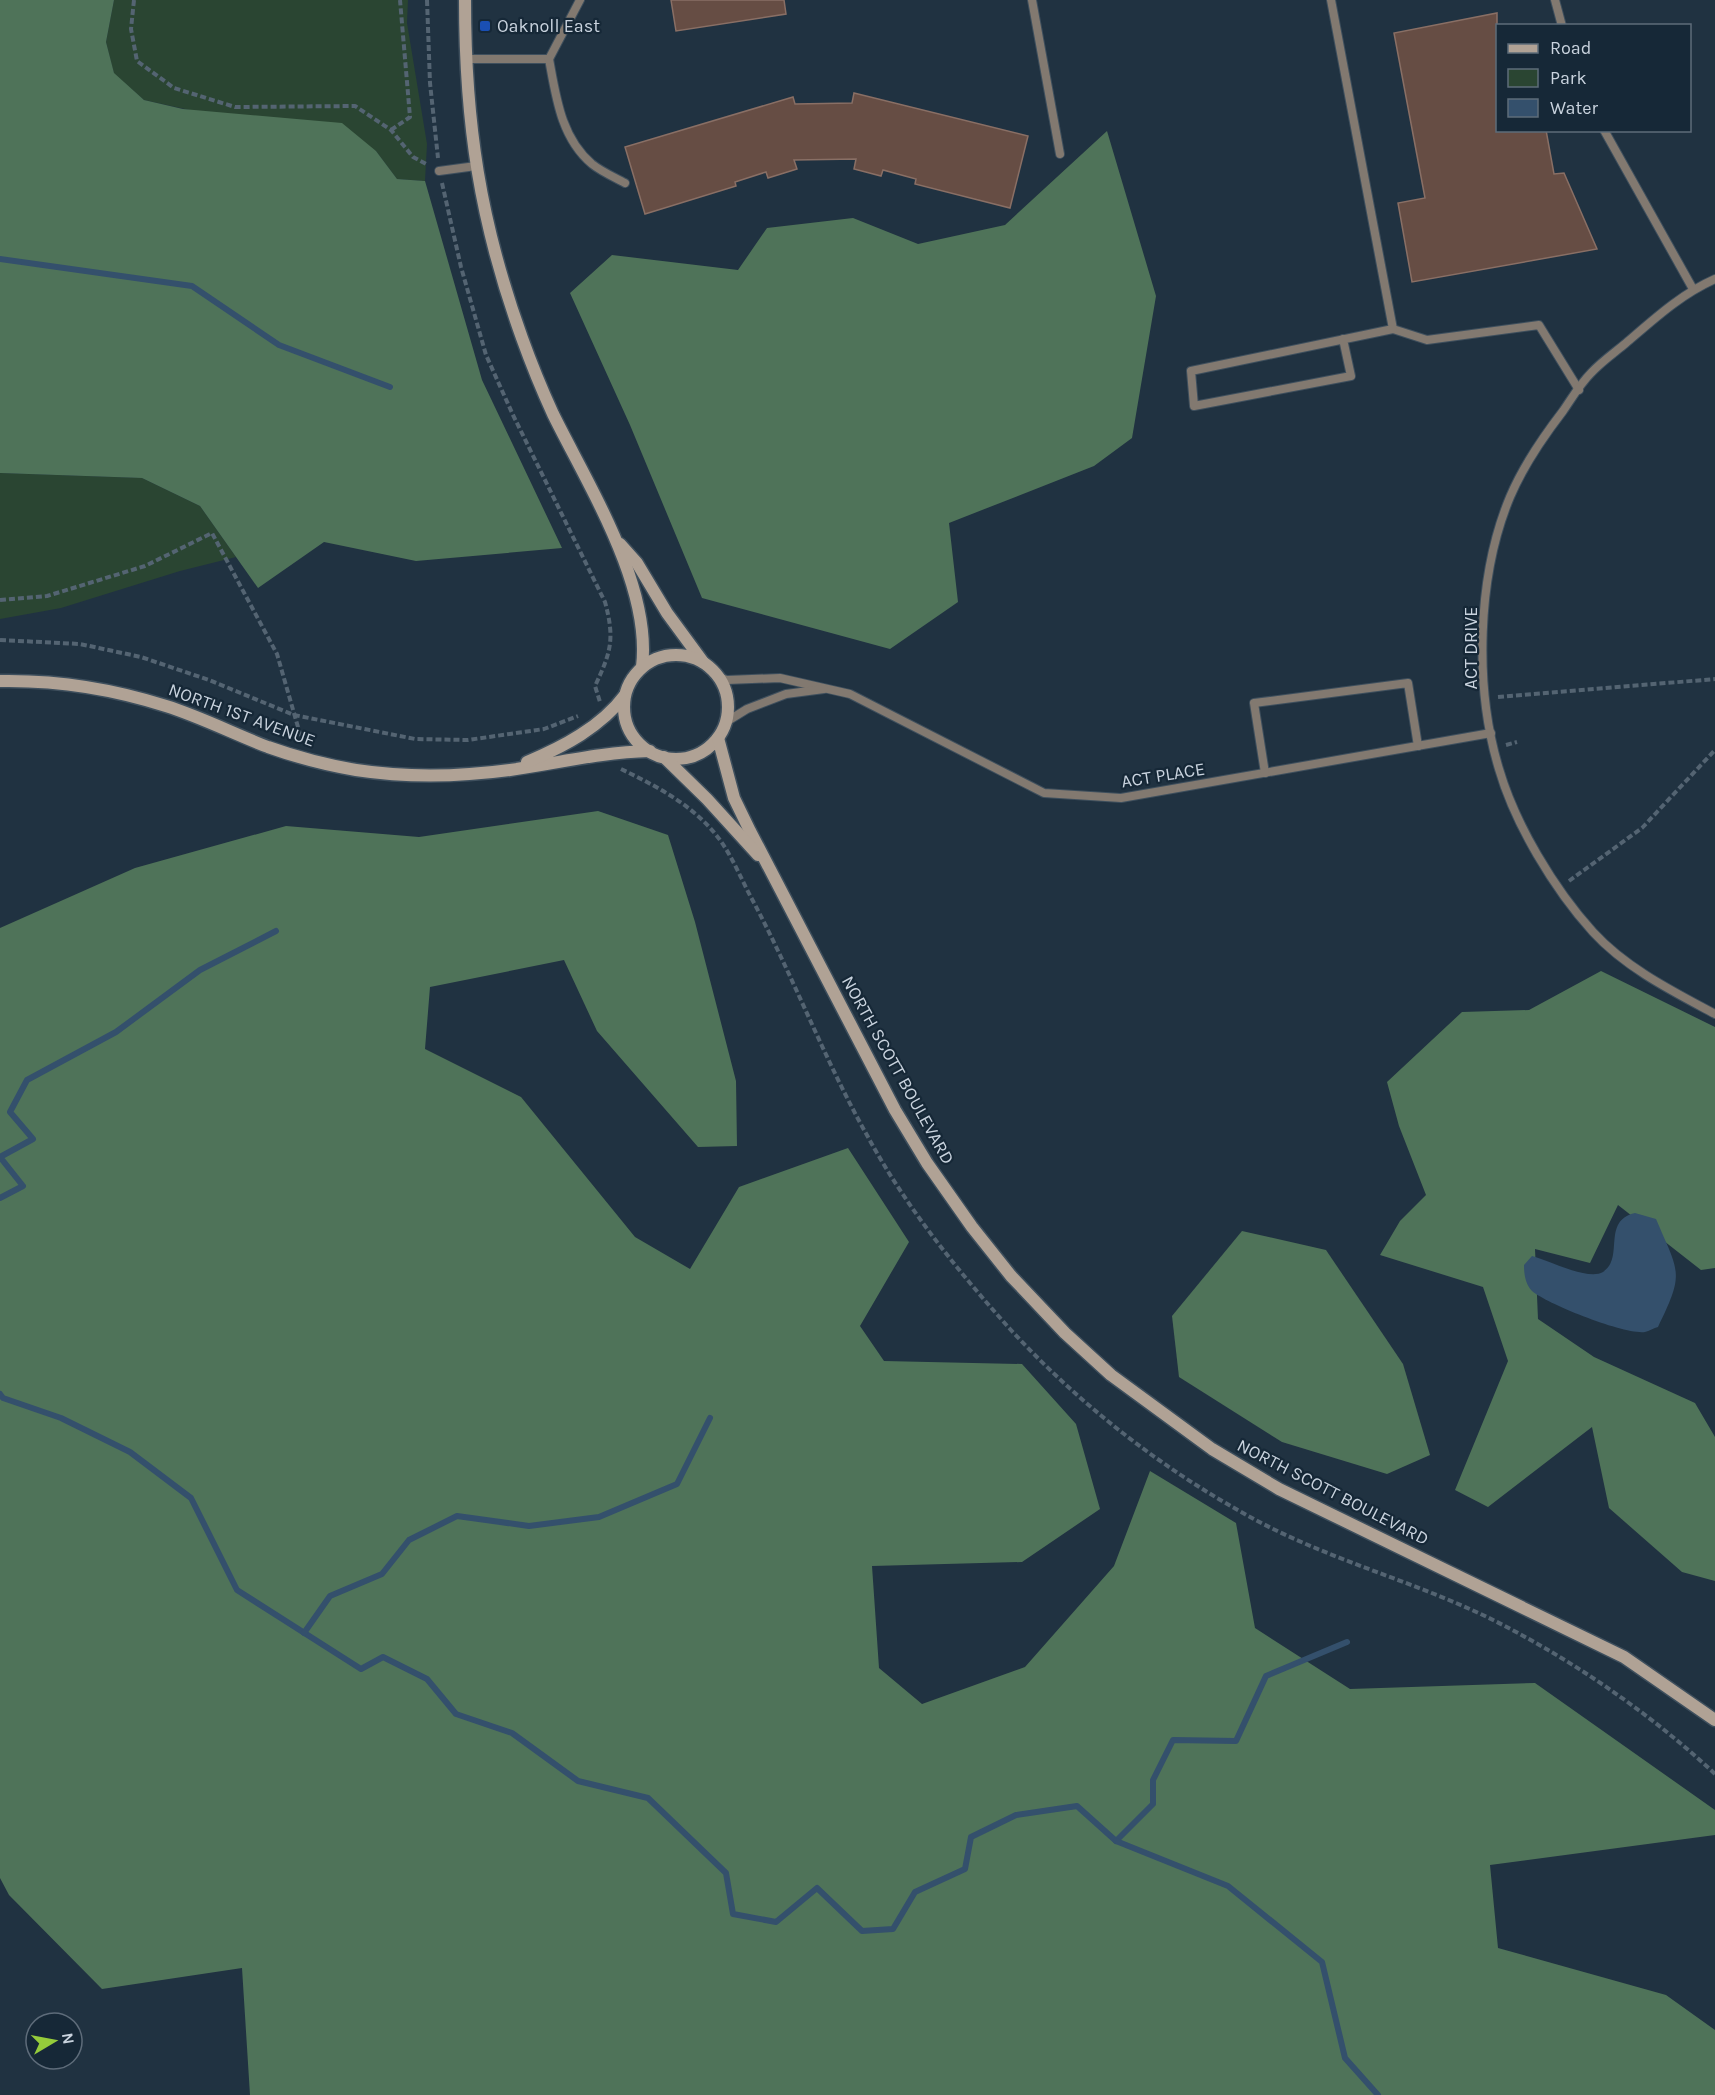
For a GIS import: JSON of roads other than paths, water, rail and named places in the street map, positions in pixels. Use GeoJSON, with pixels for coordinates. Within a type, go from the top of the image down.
{"type":"FeatureCollection","features":[{"type":"Feature","properties":{"kind":"main road"},"geometry":{"type":"LineString","coordinates":[[465,0],[465,59],[476,166],[481,198],[498,265],[523,339],[552,411],[618,540],[643,627],[645,649],[642,667]]}},
{"type":"Feature","properties":{"kind":"main road"},"geometry":{"type":"LineString","coordinates":[[618,540],[637,563],[666,613],[703,662],[718,677],[724,687],[728,704],[726,722],[718,738],[705,750],[688,758],[663,757],[650,751],[639,743],[628,728],[624,711],[626,694],[632,680],[642,667],[656,659],[672,655],[688,656],[703,662]]}},
{"type":"Feature","properties":{"kind":"main road","name":"NORTH 1ST AVENUE"},"geometry":{"type":"LineString","coordinates":[[0,681],[70,684],[122,694],[168,706],[269,747],[307,759],[356,770],[445,777],[509,770],[616,753],[650,751]]}},
{"type":"Feature","properties":{"kind":"main road","name":"NORTH 1ST AVENUE"},"geometry":{"type":"LineString","coordinates":[[509,770],[567,743],[604,717],[626,694]]}},
{"type":"Feature","properties":{"kind":"main road","name":"NORTH SCOTT BOULEVARD"},"geometry":{"type":"LineString","coordinates":[[718,738],[734,798],[765,862],[895,1110],[927,1163],[972,1227],[1011,1276],[1065,1333],[1112,1375],[1212,1449],[1279,1489],[1624,1657],[1715,1719]]}},
{"type":"Feature","properties":{"kind":"main road","name":"NORTH SCOTT BOULEVARD"},"geometry":{"type":"LineString","coordinates":[[663,757],[707,799],[765,862]]}},
{"type":"Feature","properties":{"kind":"lane"},"geometry":{"type":"LineString","coordinates":[[580,0],[549,59],[563,123],[576,148],[593,165],[625,183]]}},
{"type":"Feature","properties":{"kind":"lane"},"geometry":{"type":"LineString","coordinates":[[1032,0],[1060,154]]}},
{"type":"Feature","properties":{"kind":"lane"},"geometry":{"type":"LineString","coordinates":[[1331,0],[1393,329]]}},
{"type":"Feature","properties":{"kind":"lane"},"geometry":{"type":"LineString","coordinates":[[1555,0],[1561,24]]}},
{"type":"Feature","properties":{"kind":"lane"},"geometry":{"type":"LineString","coordinates":[[465,59],[549,59]]}},
{"type":"Feature","properties":{"kind":"lane"},"geometry":{"type":"LineString","coordinates":[[1605,132],[1694,289]]}},
{"type":"Feature","properties":{"kind":"lane"},"geometry":{"type":"LineString","coordinates":[[439,171],[476,166]]}},
{"type":"Feature","properties":{"kind":"lane","name":"ACT DRIVE"},"geometry":{"type":"LineString","coordinates":[[1715,279],[1694,289],[1591,374],[1541,441],[1510,497],[1491,556],[1483,620],[1485,698],[1491,733],[1499,770],[1520,823],[1559,888],[1594,933],[1653,981],[1715,1014]]}},
{"type":"Feature","properties":{"kind":"lane"},"geometry":{"type":"LineString","coordinates":[[1343,339],[1351,376],[1194,406],[1191,371],[1343,339],[1393,329],[1427,340],[1539,325],[1578,390]]}},
{"type":"Feature","properties":{"kind":"lane","name":"ACT PLACE"},"geometry":{"type":"LineString","coordinates":[[718,677],[727,680],[798,681],[850,694],[1044,793],[1121,798],[1491,733]]}},
{"type":"Feature","properties":{"kind":"lane"},"geometry":{"type":"LineString","coordinates":[[1265,773],[1254,703],[1408,683],[1418,746]]}},
{"type":"Feature","properties":{"kind":"lane","name":"ACT PLACE"},"geometry":{"type":"LineString","coordinates":[[726,722],[747,710],[786,694],[824,689]]}},
{"type":"Feature","properties":{"kind":"water"},"geometry":{"type":"Polygon","coordinates":[[[1635,1213],[1656,1219],[1674,1262],[1675,1283],[1667,1309],[1658,1327],[1645,1332],[1621,1329],[1587,1318],[1540,1297],[1532,1291],[1525,1278],[1524,1265],[1532,1256],[1578,1272],[1596,1274],[1603,1272],[1609,1266],[1612,1258],[1619,1224],[1625,1217],[1635,1213]]]}},
{"type":"Feature","properties":{"kind":"waterway"},"geometry":{"type":"LineString","coordinates":[[0,259],[192,286],[279,345],[390,387]]}},
{"type":"Feature","properties":{"kind":"waterway"},"geometry":{"type":"LineString","coordinates":[[0,1198],[23,1186],[0,1157],[33,1139],[10,1112],[27,1080],[116,1032],[200,970],[276,931]]}},
{"type":"Feature","properties":{"kind":"waterway"},"geometry":{"type":"LineString","coordinates":[[0,1394],[3,1398],[61,1418],[130,1452],[191,1498],[237,1590],[361,1669],[383,1657],[427,1679],[456,1714],[512,1733],[578,1781],[648,1798],[726,1873],[733,1914],[776,1922],[817,1888],[862,1931],[893,1929],[915,1892],[965,1869],[971,1837],[1016,1815],[1077,1806],[1116,1841],[1153,1804],[1153,1780],[1173,1740],[1236,1741],[1266,1676],[1347,1642]]}},
{"type":"Feature","properties":{"kind":"waterway"},"geometry":{"type":"LineString","coordinates":[[304,1633],[330,1596],[382,1574],[409,1540],[457,1516],[529,1526],[599,1517],[677,1484],[710,1418]]}},
{"type":"Feature","properties":{"kind":"waterway"},"geometry":{"type":"LineString","coordinates":[[1116,1841],[1228,1886],[1322,1962],[1345,2058],[1378,2095]]}},
{"type":"Feature","properties":{"kind":"place","name":"Oaknoll East"},"geometry":{"type":"Point","coordinates":[485,26]}}]}
